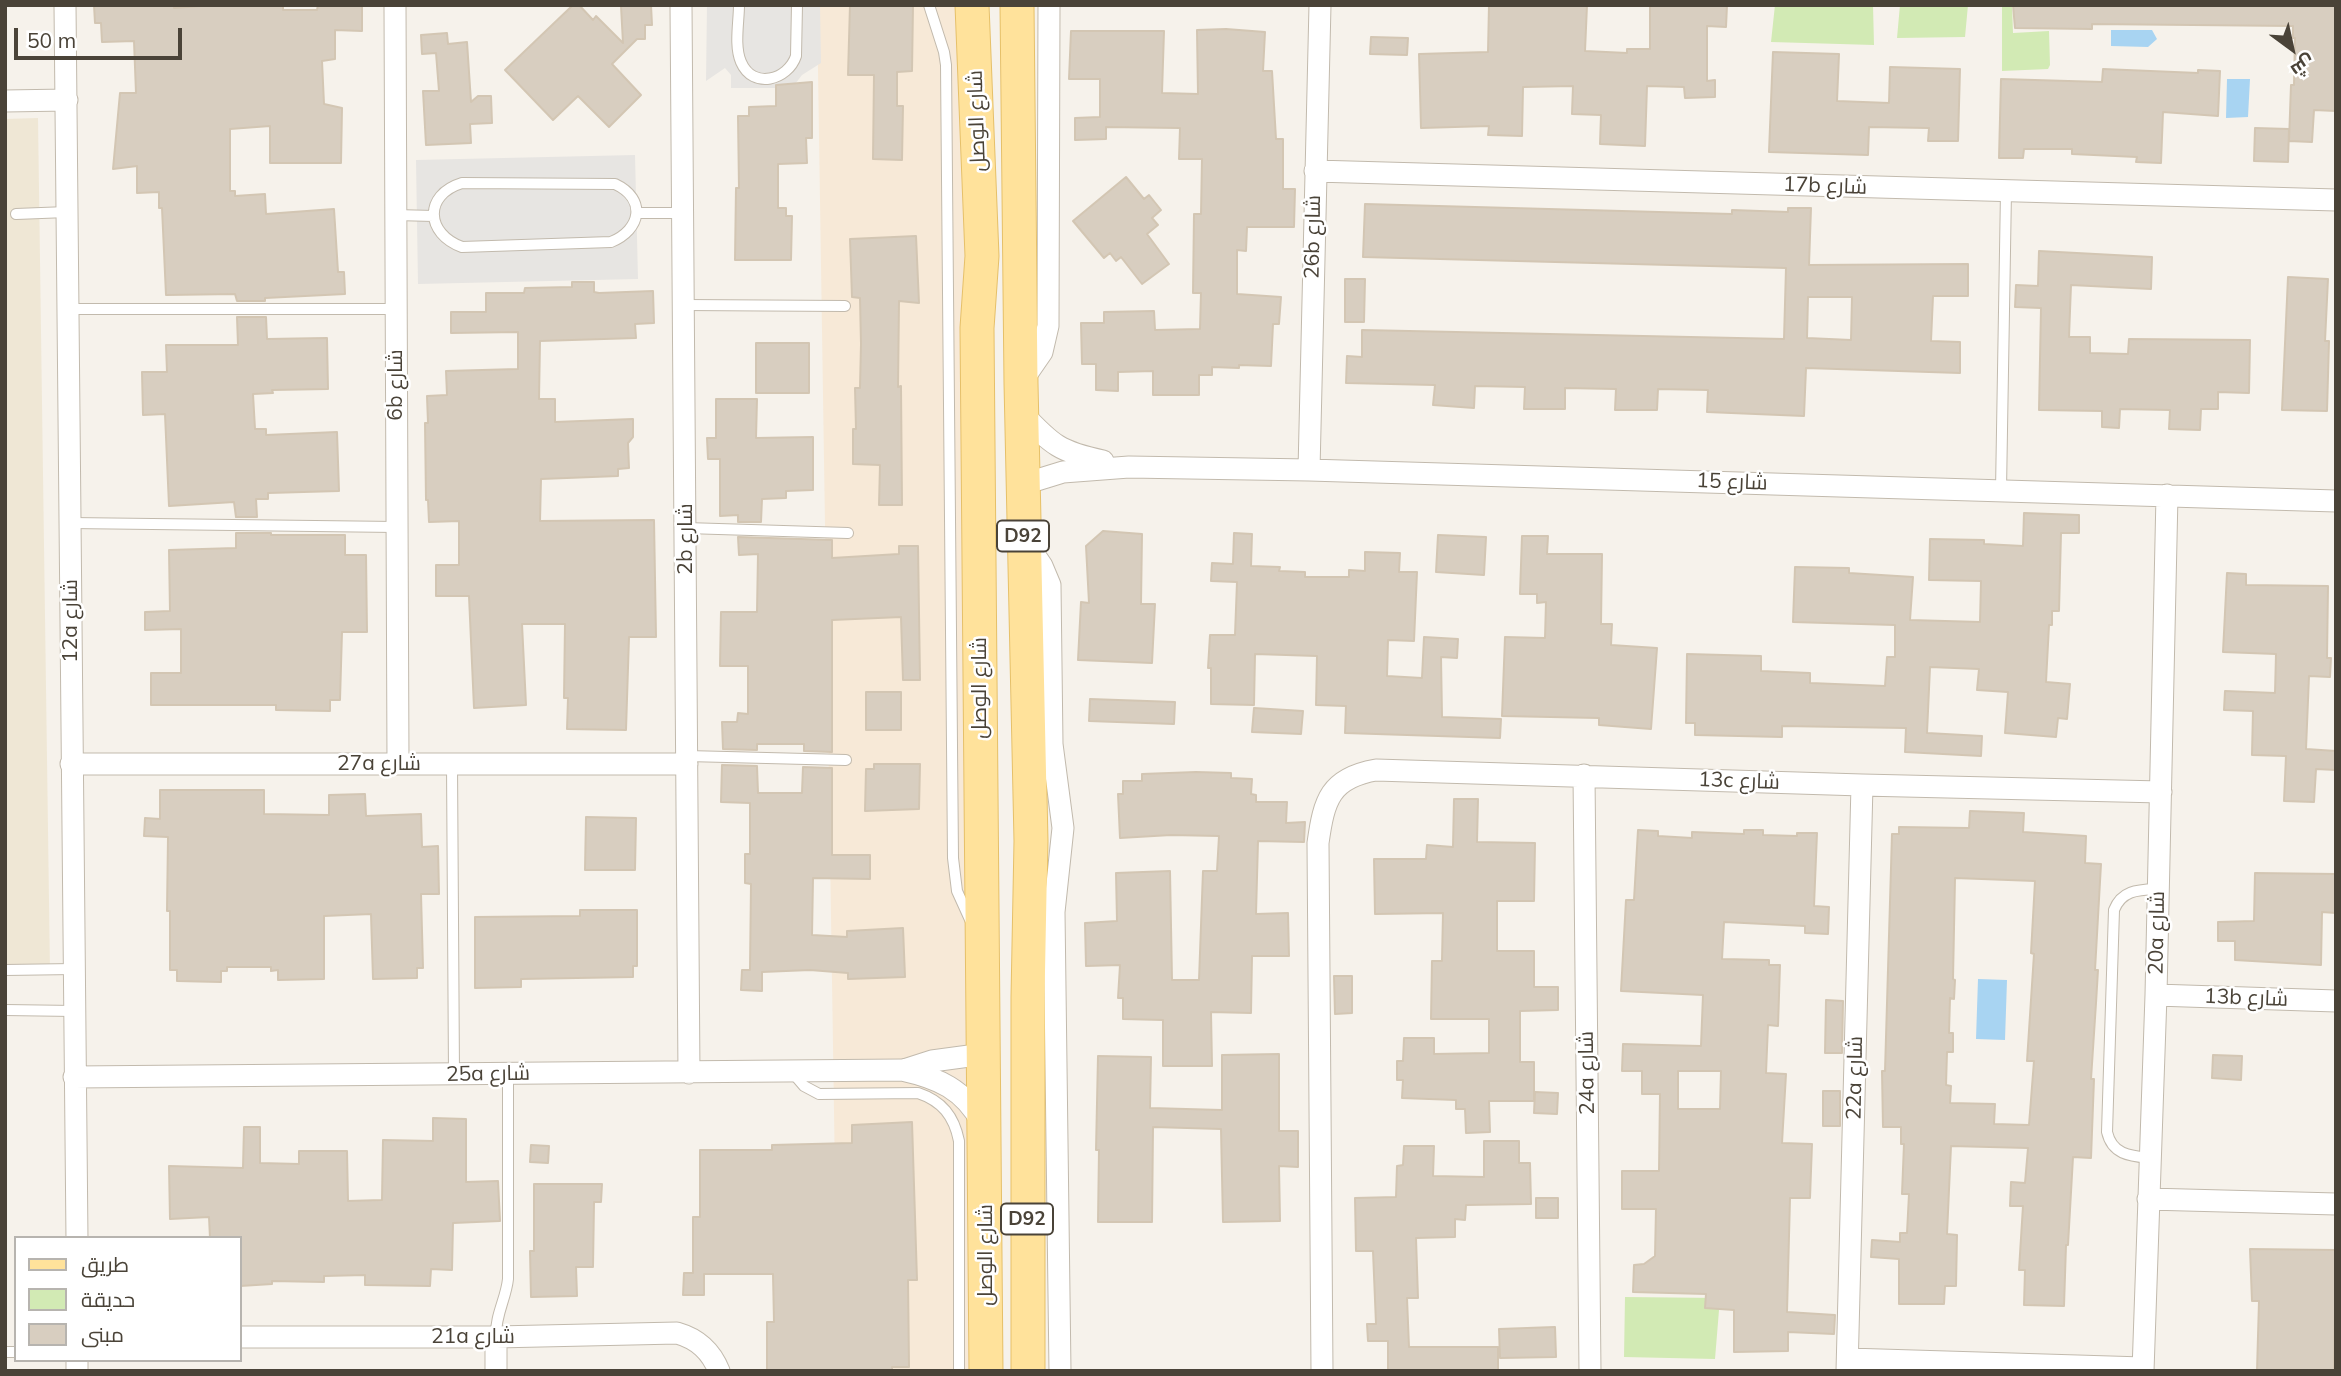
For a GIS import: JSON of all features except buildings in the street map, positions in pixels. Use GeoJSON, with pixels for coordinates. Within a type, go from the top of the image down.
{"type":"FeatureCollection","features":[{"type":"Feature","properties":{"kind":"main road","name":"شارع الوصل"},"geometry":{"type":"LineString","coordinates":[[972,5],[982,256],[977,328],[985,1129],[974,1365]]}},
{"type":"Feature","properties":{"kind":"main road","name":"شارع الوصل"},"geometry":{"type":"LineString","coordinates":[[1017,5],[1023,538],[1031,841],[1026,1308],[1028,1371]]}},
{"type":"Feature","properties":{"kind":"main road"},"geometry":{"type":"LineString","coordinates":[[982,256],[992,303],[996,448],[1004,467],[1024,484]]}},
{"type":"Feature","properties":{"kind":"main road"},"geometry":{"type":"LineString","coordinates":[[984,1054],[1000,1065],[1007,1080],[1011,1259],[1016,1283],[1026,1308]]}},
{"type":"Feature","properties":{"kind":"street","name":"12a شارع"},"geometry":{"type":"LineString","coordinates":[[65,5],[77,1236]]}},
{"type":"Feature","properties":{"kind":"street","name":"6b شارع"},"geometry":{"type":"LineString","coordinates":[[395,5],[398,764]]}},
{"type":"Feature","properties":{"kind":"street","name":"2b شارع"},"geometry":{"type":"LineString","coordinates":[[681,5],[689,1073]]}},
{"type":"Feature","properties":{"kind":"street"},"geometry":{"type":"LineString","coordinates":[[1021,398],[1042,352],[1048,326],[1049,5]]}},
{"type":"Feature","properties":{"kind":"street","name":"26b شارع"},"geometry":{"type":"LineString","coordinates":[[1309,470],[1320,5]]}},
{"type":"Feature","properties":{"kind":"street"},"geometry":{"type":"LineString","coordinates":[[5,101],[67,100]]}},
{"type":"Feature","properties":{"kind":"street","name":"17b شارع"},"geometry":{"type":"LineString","coordinates":[[1315,171],[2336,200]]}},
{"type":"Feature","properties":{"kind":"street","name":"شارع 15"},"geometry":{"type":"LineString","coordinates":[[1021,398],[1049,442],[1072,454],[1129,467]]}},
{"type":"Feature","properties":{"kind":"street","name":"شارع 15"},"geometry":{"type":"LineString","coordinates":[[1024,484],[1063,472],[1129,467],[2336,501]]}},
{"type":"Feature","properties":{"kind":"street","name":"20a شارع"},"geometry":{"type":"LineString","coordinates":[[2143,1369],[2156,995],[2167,495]]}},
{"type":"Feature","properties":{"kind":"street"},"geometry":{"type":"LineString","coordinates":[[1023,538],[1051,585],[1052,744],[1063,828],[1055,912],[1060,1371]]}},
{"type":"Feature","properties":{"kind":"street","name":"27a شارع"},"geometry":{"type":"LineString","coordinates":[[71,764],[452,764],[687,760]]}},
{"type":"Feature","properties":{"kind":"street","name":"13c شارع"},"geometry":{"type":"LineString","coordinates":[[1322,1371],[1318,843],[1327,799],[1340,784],[1357,774],[1376,770],[2161,792]]}},
{"type":"Feature","properties":{"kind":"street","name":"24a شارع"},"geometry":{"type":"LineString","coordinates":[[1584,775],[1590,1371]]}},
{"type":"Feature","properties":{"kind":"street","name":"22a شارع"},"geometry":{"type":"LineString","coordinates":[[1847,1365],[1862,785]]}},
{"type":"Feature","properties":{"kind":"street","name":"13b شارع"},"geometry":{"type":"LineString","coordinates":[[2156,995],[2336,1001]]}},
{"type":"Feature","properties":{"kind":"street","name":"25a شارع"},"geometry":{"type":"LineString","coordinates":[[902,1070],[932,1061],[984,1054]]}},
{"type":"Feature","properties":{"kind":"street","name":"25a شارع"},"geometry":{"type":"LineString","coordinates":[[74,1077],[902,1070],[928,1076],[955,1088],[975,1109],[985,1129]]}},
{"type":"Feature","properties":{"kind":"street"},"geometry":{"type":"LineString","coordinates":[[2148,1199],[2336,1204]]}},
{"type":"Feature","properties":{"kind":"street","name":"21a شارع"},"geometry":{"type":"LineString","coordinates":[[242,1337],[496,1337],[677,1333],[692,1337],[703,1346],[714,1359],[719,1371]]}},
{"type":"Feature","properties":{"kind":"street"},"geometry":{"type":"LineString","coordinates":[[496,1337],[496,1371]]}},
{"type":"Feature","properties":{"kind":"street"},"geometry":{"type":"LineString","coordinates":[[1847,1365],[2143,1369]]}},
{"type":"Feature","properties":{"kind":"lane"},"geometry":{"type":"LineString","coordinates":[[740,5],[741,62],[751,74],[766,79],[782,76],[793,64],[796,56],[797,5]]}},
{"type":"Feature","properties":{"kind":"lane"},"geometry":{"type":"LineString","coordinates":[[929,5],[946,65],[953,858],[957,891],[982,939]]}},
{"type":"Feature","properties":{"kind":"lane"},"geometry":{"type":"LineString","coordinates":[[463,183],[615,184],[631,195],[637,213],[633,226],[624,237],[611,242],[462,247],[448,242],[437,231],[434,216],[436,204],[442,194],[463,183]]}},
{"type":"Feature","properties":{"kind":"lane"},"geometry":{"type":"LineString","coordinates":[[2001,490],[2006,191]]}},
{"type":"Feature","properties":{"kind":"lane"},"geometry":{"type":"LineString","coordinates":[[16,214],[67,212]]}},
{"type":"Feature","properties":{"kind":"lane"},"geometry":{"type":"LineString","coordinates":[[637,213],[684,213]]}},
{"type":"Feature","properties":{"kind":"lane"},"geometry":{"type":"LineString","coordinates":[[395,215],[434,216]]}},
{"type":"Feature","properties":{"kind":"lane"},"geometry":{"type":"LineString","coordinates":[[685,304],[845,306]]}},
{"type":"Feature","properties":{"kind":"lane"},"geometry":{"type":"LineString","coordinates":[[67,309],[395,309]]}},
{"type":"Feature","properties":{"kind":"lane"},"geometry":{"type":"LineString","coordinates":[[71,523],[397,527]]}},
{"type":"Feature","properties":{"kind":"lane"},"geometry":{"type":"LineString","coordinates":[[686,528],[848,533]]}},
{"type":"Feature","properties":{"kind":"lane"},"geometry":{"type":"LineString","coordinates":[[687,760],[846,760]]}},
{"type":"Feature","properties":{"kind":"lane"},"geometry":{"type":"LineString","coordinates":[[452,764],[454,1074]]}},
{"type":"Feature","properties":{"kind":"lane"},"geometry":{"type":"LineString","coordinates":[[2149,1158],[2118,1151],[2107,1132],[2114,911],[2117,903],[2129,893],[2158,889]]}},
{"type":"Feature","properties":{"kind":"lane"},"geometry":{"type":"LineString","coordinates":[[5,970],[74,968]]}},
{"type":"Feature","properties":{"kind":"lane"},"geometry":{"type":"LineString","coordinates":[[5,1010],[74,1011]]}},
{"type":"Feature","properties":{"kind":"lane"},"geometry":{"type":"LineString","coordinates":[[792,1072],[804,1086],[819,1094],[918,1093],[931,1097],[951,1115],[959,1141],[974,1365]]}},
{"type":"Feature","properties":{"kind":"lane"},"geometry":{"type":"LineString","coordinates":[[496,1337],[497,1316],[508,1279],[508,1073]]}},
{"type":"Feature","properties":{"kind":"shaded area"},"geometry":{"type":"Polygon","coordinates":[[[707,5],[820,5],[821,63],[802,75],[792,88],[731,88],[731,75],[725,68],[706,81],[707,5]]]}},
{"type":"Feature","properties":{"kind":"shaded area"},"geometry":{"type":"Polygon","coordinates":[[[817,5],[974,5],[987,1371],[838,1371],[817,5]]]}},
{"type":"Feature","properties":{"kind":"shaded area"},"geometry":{"type":"Polygon","coordinates":[[[38,118],[50,971],[5,973],[5,119],[38,118]]]}},
{"type":"Feature","properties":{"kind":"shaded area"},"geometry":{"type":"Polygon","coordinates":[[[635,155],[638,279],[418,284],[416,160],[635,155]]]}},
{"type":"Feature","properties":{"kind":"green space"},"geometry":{"type":"Polygon","coordinates":[[[1775,5],[1873,5],[1874,45],[1771,42],[1775,5]]]}},
{"type":"Feature","properties":{"kind":"green space"},"geometry":{"type":"Polygon","coordinates":[[[1900,5],[1968,5],[1965,37],[1897,38],[1900,5]]]}},
{"type":"Feature","properties":{"kind":"green space"},"geometry":{"type":"Polygon","coordinates":[[[2002,5],[2012,5],[2013,33],[2049,31],[2048,69],[2002,71],[2002,5]]]}},
{"type":"Feature","properties":{"kind":"green space"},"geometry":{"type":"Polygon","coordinates":[[[1625,1297],[1720,1298],[1715,1359],[1624,1357],[1625,1297]]]}},
{"type":"Feature","properties":{"kind":"water"},"geometry":{"type":"Polygon","coordinates":[[[2111,30],[2152,30],[2157,39],[2148,47],[2111,46],[2111,30]]]}},
{"type":"Feature","properties":{"kind":"water"},"geometry":{"type":"Polygon","coordinates":[[[2227,79],[2250,79],[2248,117],[2226,118],[2227,79]]]}},
{"type":"Feature","properties":{"kind":"water"},"geometry":{"type":"Polygon","coordinates":[[[1978,979],[2007,980],[2005,1040],[1976,1039],[1978,979]]]}}]}
